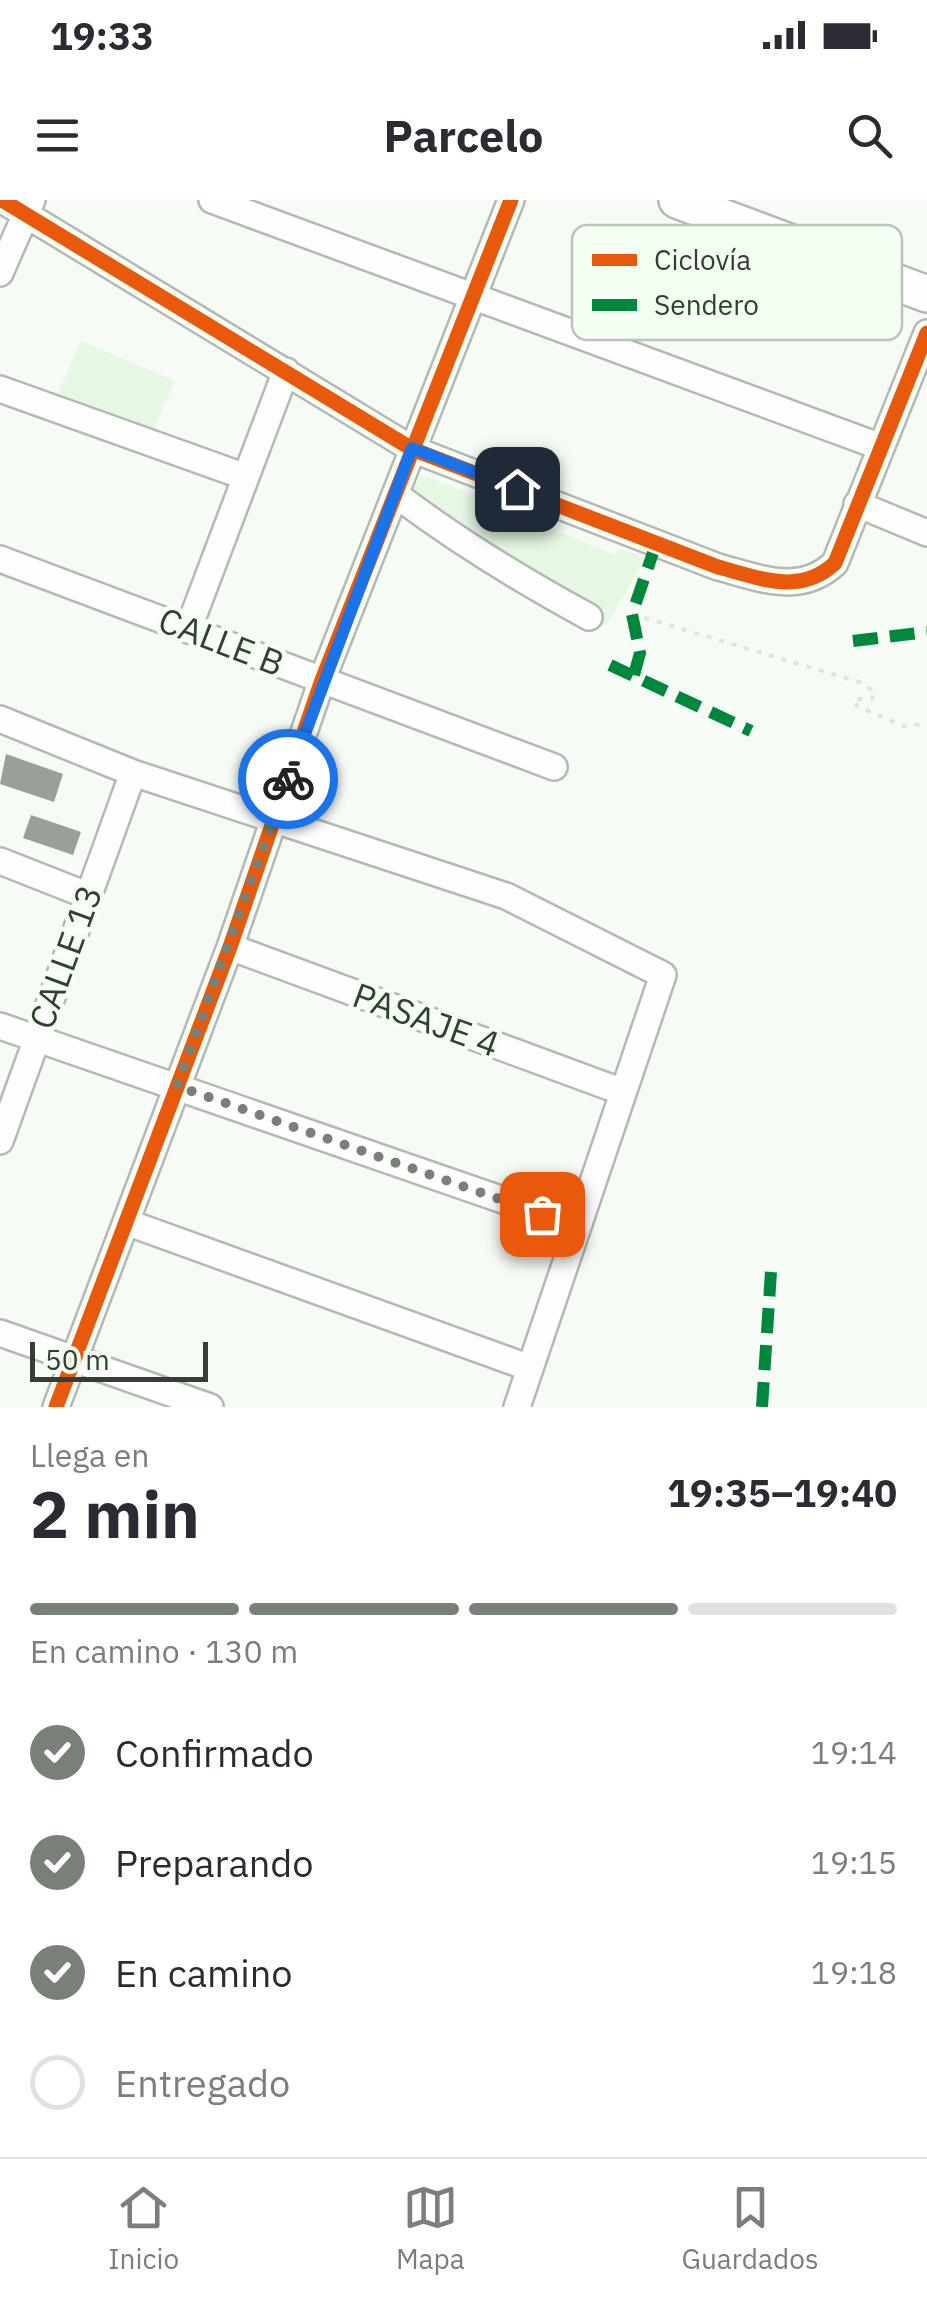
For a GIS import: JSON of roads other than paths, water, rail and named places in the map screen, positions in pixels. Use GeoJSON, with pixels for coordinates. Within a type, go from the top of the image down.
{"type":"FeatureCollection","features":[{"type":"Feature","properties":{"kind":"street"},"geometry":{"type":"LineString","coordinates":[[2,200],[29,206],[412,448],[718,568],[797,583],[819,578],[835,563],[927,333]]}},
{"type":"Feature","properties":{"kind":"street"},"geometry":{"type":"LineString","coordinates":[[212,200],[572,332]]}},
{"type":"Feature","properties":{"kind":"street"},"geometry":{"type":"LineString","coordinates":[[56,1407],[230,947],[322,680],[511,200]]}},
{"type":"Feature","properties":{"kind":"street"},"geometry":{"type":"LineString","coordinates":[[677,200],[743,225]]}},
{"type":"Feature","properties":{"kind":"street"},"geometry":{"type":"LineString","coordinates":[[0,273],[29,206]]}},
{"type":"Feature","properties":{"kind":"street"},"geometry":{"type":"LineString","coordinates":[[902,285],[927,294]]}},
{"type":"Feature","properties":{"kind":"street"},"geometry":{"type":"LineString","coordinates":[[593,340],[881,447]]}},
{"type":"Feature","properties":{"kind":"street"},"geometry":{"type":"LineString","coordinates":[[188,630],[286,371]]}},
{"type":"Feature","properties":{"kind":"street"},"geometry":{"type":"LineString","coordinates":[[0,389],[246,477]]}},
{"type":"Feature","properties":{"kind":"street"},"geometry":{"type":"LineString","coordinates":[[395,494],[498,566],[589,617]]}},
{"type":"Feature","properties":{"kind":"street"},"geometry":{"type":"LineString","coordinates":[[857,504],[927,533]]}},
{"type":"Feature","properties":{"kind":"street","name":"CALLE B"},"geometry":{"type":"LineString","coordinates":[[0,560],[554,767]]}},
{"type":"Feature","properties":{"kind":"street"},"geometry":{"type":"LineString","coordinates":[[0,719],[133,773],[506,896],[662,976],[517,1407]]}},
{"type":"Feature","properties":{"kind":"street","name":"CALLE 13"},"geometry":{"type":"LineString","coordinates":[[0,1141],[133,773]]}},
{"type":"Feature","properties":{"kind":"street"},"geometry":{"type":"LineString","coordinates":[[0,861],[88,896]]}},
{"type":"Feature","properties":{"kind":"street","name":"PASAJE 4"},"geometry":{"type":"LineString","coordinates":[[230,947],[623,1092]]}},
{"type":"Feature","properties":{"kind":"street"},"geometry":{"type":"LineString","coordinates":[[0,1026],[578,1226]]}},
{"type":"Feature","properties":{"kind":"street"},"geometry":{"type":"LineString","coordinates":[[126,1222],[530,1368]]}},
{"type":"Feature","properties":{"kind":"street"},"geometry":{"type":"LineString","coordinates":[[0,1333],[210,1407]]}}]}
